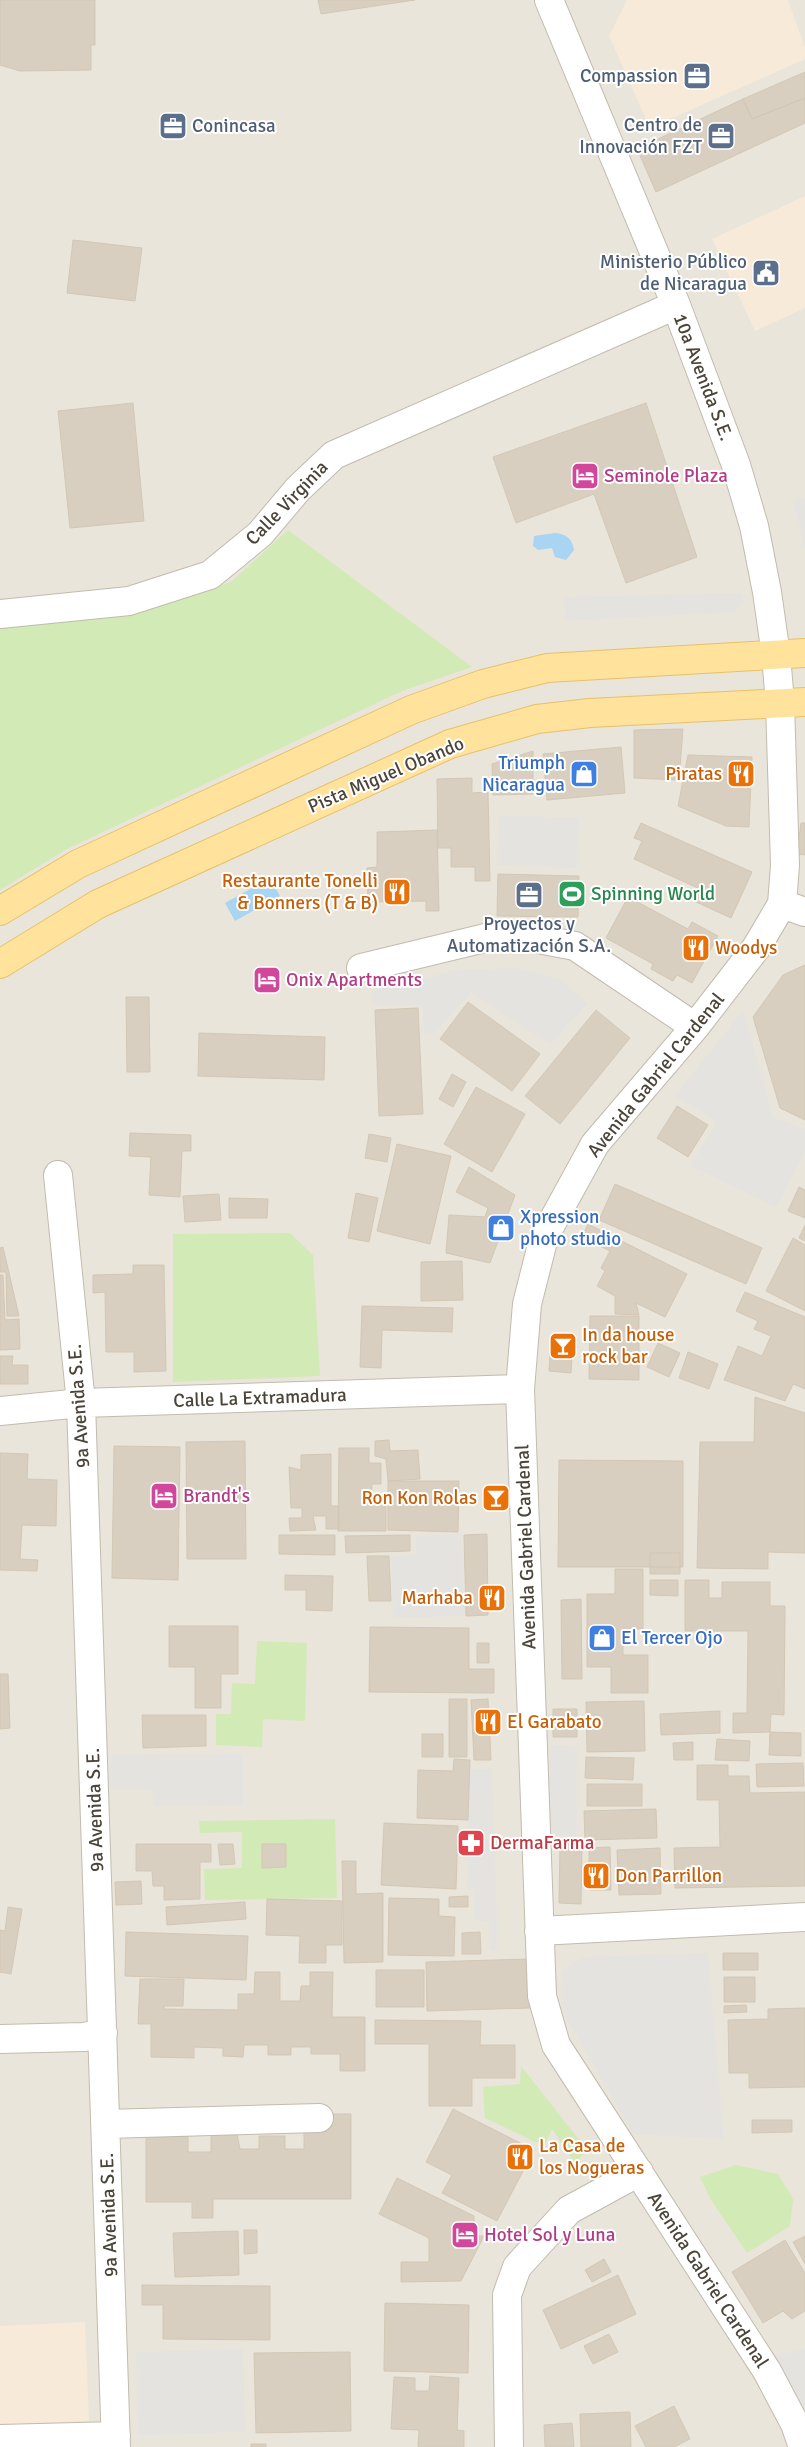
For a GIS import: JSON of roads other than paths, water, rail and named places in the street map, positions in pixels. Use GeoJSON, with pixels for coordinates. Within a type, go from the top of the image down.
{"type":"FeatureCollection","features":[{"type":"Feature","properties":{"kind":"main road"},"geometry":{"type":"LineString","coordinates":[[0,911],[78,864],[411,710],[482,684],[547,668],[805,653]]}},
{"type":"Feature","properties":{"kind":"main road","name":"Pista Miguel Obando"},"geometry":{"type":"LineString","coordinates":[[0,964],[98,904],[450,744],[537,719],[590,713],[792,702]]}},
{"type":"Feature","properties":{"kind":"street","name":"10a Avenida S.E."},"geometry":{"type":"LineString","coordinates":[[549,0],[676,305],[741,481],[754,526],[767,592],[776,655]]}},
{"type":"Feature","properties":{"kind":"street","name":"Calle Virginia"},"geometry":{"type":"LineString","coordinates":[[0,614],[129,601],[210,575],[260,534],[298,489],[334,455],[676,305]]}},
{"type":"Feature","properties":{"kind":"street","name":"Avenida Gabriel Cardenal"},"geometry":{"type":"LineString","coordinates":[[776,655],[792,702],[785,866],[793,908],[756,948],[695,1027],[595,1144],[544,1237],[527,1304],[520,1389],[542,1996],[556,2045],[767,2371],[795,2424],[803,2447]]}},
{"type":"Feature","properties":{"kind":"street"},"geometry":{"type":"LineString","coordinates":[[361,968],[485,938],[522,936],[575,946],[695,1027]]}},
{"type":"Feature","properties":{"kind":"street","name":"9a Avenida S.E."},"geometry":{"type":"LineString","coordinates":[[58,1174],[81,1403],[116,2442]]}},
{"type":"Feature","properties":{"kind":"street","name":"Calle La Extramadura"},"geometry":{"type":"LineString","coordinates":[[0,1411],[81,1403],[520,1389]]}},
{"type":"Feature","properties":{"kind":"street"},"geometry":{"type":"LineString","coordinates":[[539,1931],[805,1917]]}},
{"type":"Feature","properties":{"kind":"street"},"geometry":{"type":"LineString","coordinates":[[0,2039],[84,2037],[103,2033]]}},
{"type":"Feature","properties":{"kind":"street"},"geometry":{"type":"LineString","coordinates":[[106,2124],[319,2118]]}},
{"type":"Feature","properties":{"kind":"street"},"geometry":{"type":"LineString","coordinates":[[509,2447],[506,2294],[517,2267],[568,2210],[639,2172]]}},
{"type":"Feature","properties":{"kind":"street"},"geometry":{"type":"LineString","coordinates":[[0,2439],[116,2442]]}},
{"type":"Feature","properties":{"kind":"water"},"geometry":{"type":"Polygon","coordinates":[[[562,534],[572,542],[574,550],[566,560],[555,557],[552,548],[538,550],[533,546],[534,536],[562,534]]]}},
{"type":"Feature","properties":{"kind":"water"},"geometry":{"type":"Polygon","coordinates":[[[270,878],[280,896],[235,921],[225,903],[270,878]]]}},
{"type":"Feature","properties":{"kind":"place","name":"Compassion"},"geometry":{"type":"Point","coordinates":[697,76]}},
{"type":"Feature","properties":{"kind":"place","name":"Conincasa"},"geometry":{"type":"Point","coordinates":[173,126]}},
{"type":"Feature","properties":{"kind":"place","name":"Centro de Innovación FZT"},"geometry":{"type":"Point","coordinates":[721,136]}},
{"type":"Feature","properties":{"kind":"place","name":"Ministerio Público de Nicaragua"},"geometry":{"type":"Point","coordinates":[766,273]}},
{"type":"Feature","properties":{"kind":"place","name":"Seminole Plaza"},"geometry":{"type":"Point","coordinates":[585,476]}},
{"type":"Feature","properties":{"kind":"place","name":"Triumph Nicaragua"},"geometry":{"type":"Point","coordinates":[584,774]}},
{"type":"Feature","properties":{"kind":"place","name":"Piratas"},"geometry":{"type":"Point","coordinates":[741,774]}},
{"type":"Feature","properties":{"kind":"place","name":"Restaurante Tonelli & Bonners (T & B)"},"geometry":{"type":"Point","coordinates":[397,892]}},
{"type":"Feature","properties":{"kind":"place","name":"Spinning World"},"geometry":{"type":"Point","coordinates":[572,894]}},
{"type":"Feature","properties":{"kind":"place","name":"Proyectos y Automatización S.A."},"geometry":{"type":"Point","coordinates":[529,895]}},
{"type":"Feature","properties":{"kind":"place","name":"Woodys"},"geometry":{"type":"Point","coordinates":[696,948]}},
{"type":"Feature","properties":{"kind":"place","name":"Onix Apartments"},"geometry":{"type":"Point","coordinates":[267,980]}},
{"type":"Feature","properties":{"kind":"place","name":"Xpression photo studio"},"geometry":{"type":"Point","coordinates":[501,1228]}},
{"type":"Feature","properties":{"kind":"place","name":"In da house rock bar"},"geometry":{"type":"Point","coordinates":[563,1346]}},
{"type":"Feature","properties":{"kind":"place","name":"Brandt's"},"geometry":{"type":"Point","coordinates":[164,1496]}},
{"type":"Feature","properties":{"kind":"place","name":"Ron Kon Rolas"},"geometry":{"type":"Point","coordinates":[496,1498]}},
{"type":"Feature","properties":{"kind":"place","name":"Marhaba"},"geometry":{"type":"Point","coordinates":[492,1598]}},
{"type":"Feature","properties":{"kind":"place","name":"El Tercer Ojo"},"geometry":{"type":"Point","coordinates":[602,1638]}},
{"type":"Feature","properties":{"kind":"place","name":"El Garabato"},"geometry":{"type":"Point","coordinates":[488,1722]}},
{"type":"Feature","properties":{"kind":"place","name":"DermaFarma"},"geometry":{"type":"Point","coordinates":[471,1843]}},
{"type":"Feature","properties":{"kind":"place","name":"Don Parrillon"},"geometry":{"type":"Point","coordinates":[596,1876]}},
{"type":"Feature","properties":{"kind":"place","name":"La Casa de los Nogueras"},"geometry":{"type":"Point","coordinates":[520,2157]}},
{"type":"Feature","properties":{"kind":"place","name":"Hotel Sol y Luna"},"geometry":{"type":"Point","coordinates":[465,2235]}}]}
